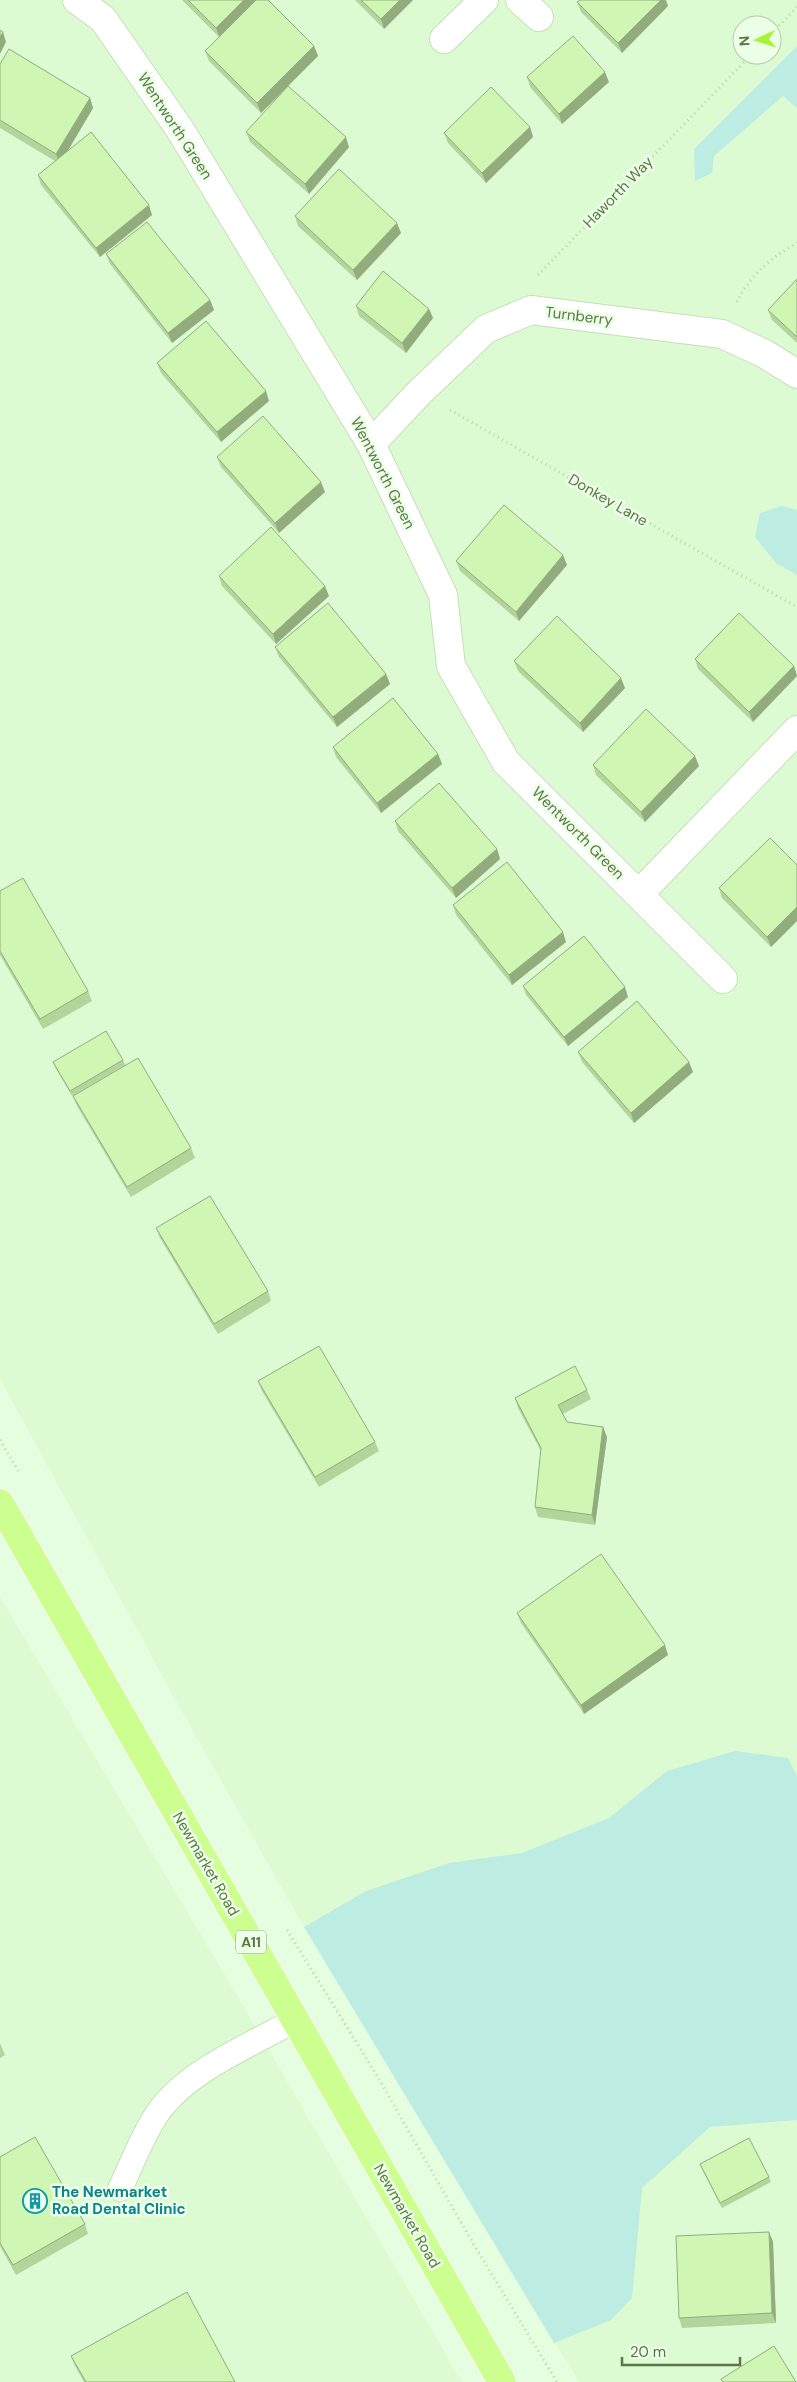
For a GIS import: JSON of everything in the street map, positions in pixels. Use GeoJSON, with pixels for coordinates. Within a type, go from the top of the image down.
{"type":"FeatureCollection","features":[{"type":"Feature","properties":{"kind":"highway","name":"Newmarket Road"},"geometry":{"type":"LineString","coordinates":[[0,1503],[502,2382]]}},
{"type":"Feature","properties":{"kind":"street","name":"Wentworth Green"},"geometry":{"type":"LineString","coordinates":[[77,0],[103,19],[179,128],[372,444],[443,595],[451,666],[506,762],[723,979]]}},
{"type":"Feature","properties":{"kind":"street"},"geometry":{"type":"LineString","coordinates":[[444,39],[484,0]]}},
{"type":"Feature","properties":{"kind":"street","name":"Turnberry"},"geometry":{"type":"LineString","coordinates":[[372,444],[419,393],[486,329],[532,310],[722,334],[765,354],[797,374]]}},
{"type":"Feature","properties":{"kind":"street"},"geometry":{"type":"LineString","coordinates":[[639,894],[794,739]]}},
{"type":"Feature","properties":{"kind":"lane"},"geometry":{"type":"LineString","coordinates":[[120,2189],[157,2114],[178,2090],[213,2066],[295,2020]]}},
{"type":"Feature","properties":{"kind":"path"},"geometry":{"type":"LineString","coordinates":[[782,23],[797,7]]}},
{"type":"Feature","properties":{"kind":"path","name":"Haworth Way"},"geometry":{"type":"LineString","coordinates":[[532,281],[740,65]]}},
{"type":"Feature","properties":{"kind":"path"},"geometry":{"type":"LineString","coordinates":[[722,334],[745,287],[774,256],[797,243]]}},
{"type":"Feature","properties":{"kind":"path","name":"Donkey Lane"},"geometry":{"type":"LineString","coordinates":[[419,393],[797,607]]}},
{"type":"Feature","properties":{"kind":"path"},"geometry":{"type":"LineString","coordinates":[[0,1440],[25,1482]]}},
{"type":"Feature","properties":{"kind":"path"},"geometry":{"type":"LineString","coordinates":[[285,1927],[376,2074],[474,2245],[557,2382]]}},
{"type":"Feature","properties":{"kind":"shaded area"},"geometry":{"type":"Polygon","coordinates":[[[0,0],[797,0],[797,2382],[579,2382],[304,1927],[181,1710],[0,1379],[0,0]]]}},
{"type":"Feature","properties":{"kind":"shaded area"},"geometry":{"type":"Polygon","coordinates":[[[797,46],[797,108],[783,96],[714,156],[712,173],[695,181],[694,149],[778,65],[782,65],[782,61],[797,46]]]}},
{"type":"Feature","properties":{"kind":"shaded area"},"geometry":{"type":"Polygon","coordinates":[[[782,506],[797,510],[797,575],[776,563],[755,537],[760,513],[782,506]]]}},
{"type":"Feature","properties":{"kind":"shaded area"},"geometry":{"type":"Polygon","coordinates":[[[0,1597],[245,2009],[462,2382],[0,2382],[0,1597]]]}},
{"type":"Feature","properties":{"kind":"shaded area"},"geometry":{"type":"Polygon","coordinates":[[[735,1751],[788,1758],[797,1776],[797,2120],[710,2127],[642,2188],[632,2298],[611,2320],[554,2343],[304,1927],[366,1891],[449,1863],[522,1853],[609,1818],[667,1771],[735,1751]]]}},
{"type":"Feature","properties":{"kind":"building"},"geometry":{"type":"Polygon","coordinates":[[[188,0],[244,0],[216,28],[188,0]]]}},
{"type":"Feature","properties":{"kind":"building"},"geometry":{"type":"Polygon","coordinates":[[[256,0],[268,0],[314,46],[257,103],[205,51],[256,0]]]}},
{"type":"Feature","properties":{"kind":"building"},"geometry":{"type":"Polygon","coordinates":[[[361,0],[400,0],[381,19],[361,0]]]}},
{"type":"Feature","properties":{"kind":"building"},"geometry":{"type":"Polygon","coordinates":[[[580,0],[661,0],[618,43],[577,2],[580,0]]]}},
{"type":"Feature","properties":{"kind":"building"},"geometry":{"type":"Polygon","coordinates":[[[573,36],[605,72],[559,114],[527,77],[573,36]]]}},
{"type":"Feature","properties":{"kind":"building"},"geometry":{"type":"Polygon","coordinates":[[[9,49],[90,98],[56,154],[0,120],[0,64],[9,49]]]}},
{"type":"Feature","properties":{"kind":"building"},"geometry":{"type":"Polygon","coordinates":[[[288,86],[346,137],[305,184],[246,132],[288,86]]]}},
{"type":"Feature","properties":{"kind":"building"},"geometry":{"type":"Polygon","coordinates":[[[491,87],[530,127],[482,173],[444,133],[491,87]]]}},
{"type":"Feature","properties":{"kind":"building"},"geometry":{"type":"Polygon","coordinates":[[[91,132],[149,205],[96,248],[38,175],[91,132]]]}},
{"type":"Feature","properties":{"kind":"building"},"geometry":{"type":"Polygon","coordinates":[[[339,169],[397,223],[353,270],[295,216],[339,169]]]}},
{"type":"Feature","properties":{"kind":"building"},"geometry":{"type":"Polygon","coordinates":[[[147,222],[210,300],[168,333],[106,254],[147,222]]]}},
{"type":"Feature","properties":{"kind":"building"},"geometry":{"type":"Polygon","coordinates":[[[383,271],[429,309],[402,343],[356,306],[383,271]]]}},
{"type":"Feature","properties":{"kind":"building"},"geometry":{"type":"Polygon","coordinates":[[[797,279],[797,337],[768,310],[797,279]]]}},
{"type":"Feature","properties":{"kind":"building"},"geometry":{"type":"Polygon","coordinates":[[[206,321],[266,391],[217,432],[157,363],[206,321]]]}},
{"type":"Feature","properties":{"kind":"building"},"geometry":{"type":"Polygon","coordinates":[[[263,416],[321,482],[275,523],[217,457],[263,416]]]}},
{"type":"Feature","properties":{"kind":"building"},"geometry":{"type":"Polygon","coordinates":[[[504,505],[563,555],[516,612],[456,561],[504,505]]]}},
{"type":"Feature","properties":{"kind":"building"},"geometry":{"type":"Polygon","coordinates":[[[271,527],[325,586],[273,634],[219,576],[271,527]]]}},
{"type":"Feature","properties":{"kind":"building"},"geometry":{"type":"Polygon","coordinates":[[[328,603],[386,674],[333,717],[275,647],[328,603]]]}},
{"type":"Feature","properties":{"kind":"building"},"geometry":{"type":"Polygon","coordinates":[[[739,613],[794,666],[749,712],[695,659],[739,613]]]}},
{"type":"Feature","properties":{"kind":"building"},"geometry":{"type":"Polygon","coordinates":[[[557,616],[621,678],[580,723],[514,661],[557,616]]]}},
{"type":"Feature","properties":{"kind":"building"},"geometry":{"type":"Polygon","coordinates":[[[393,698],[438,754],[377,803],[333,747],[393,698]]]}},
{"type":"Feature","properties":{"kind":"building"},"geometry":{"type":"Polygon","coordinates":[[[646,709],[695,756],[641,812],[593,765],[646,709]]]}},
{"type":"Feature","properties":{"kind":"building"},"geometry":{"type":"Polygon","coordinates":[[[439,783],[497,849],[452,888],[395,821],[439,783]]]}},
{"type":"Feature","properties":{"kind":"building"},"geometry":{"type":"Polygon","coordinates":[[[770,838],[797,865],[797,907],[767,937],[719,888],[770,838]]]}},
{"type":"Feature","properties":{"kind":"building"},"geometry":{"type":"Polygon","coordinates":[[[507,862],[563,932],[509,975],[453,905],[507,862]]]}},
{"type":"Feature","properties":{"kind":"building"},"geometry":{"type":"Polygon","coordinates":[[[23,878],[88,991],[40,1019],[0,951],[0,891],[23,878]]]}},
{"type":"Feature","properties":{"kind":"building"},"geometry":{"type":"Polygon","coordinates":[[[584,936],[625,987],[564,1037],[523,986],[584,936]]]}},
{"type":"Feature","properties":{"kind":"building"},"geometry":{"type":"Polygon","coordinates":[[[637,1001],[689,1062],[631,1113],[578,1052],[637,1001]]]}},
{"type":"Feature","properties":{"kind":"building"},"geometry":{"type":"Polygon","coordinates":[[[106,1031],[123,1060],[70,1091],[53,1062],[106,1031]]]}},
{"type":"Feature","properties":{"kind":"building"},"geometry":{"type":"Polygon","coordinates":[[[138,1058],[191,1148],[127,1187],[73,1096],[138,1058]]]}},
{"type":"Feature","properties":{"kind":"building"},"geometry":{"type":"Polygon","coordinates":[[[210,1196],[268,1291],[214,1324],[156,1228],[210,1196]]]}},
{"type":"Feature","properties":{"kind":"building"},"geometry":{"type":"Polygon","coordinates":[[[319,1346],[375,1442],[315,1477],[258,1381],[319,1346]]]}},
{"type":"Feature","properties":{"kind":"building"},"geometry":{"type":"Polygon","coordinates":[[[575,1366],[587,1390],[558,1405],[567,1422],[603,1427],[592,1515],[535,1507],[541,1448],[515,1398],[575,1366]]]}},
{"type":"Feature","properties":{"kind":"building"},"geometry":{"type":"Polygon","coordinates":[[[601,1554],[665,1645],[581,1705],[517,1613],[601,1554]]]}},
{"type":"Feature","properties":{"kind":"building","name":"The Newmarket Road Dental Clinic"},"geometry":{"type":"Polygon","coordinates":[[[35,2137],[85,2224],[13,2265],[0,2243],[0,2157],[35,2137]]]}},
{"type":"Feature","properties":{"kind":"building"},"geometry":{"type":"Polygon","coordinates":[[[749,2138],[769,2177],[720,2203],[700,2164],[749,2138]]]}},
{"type":"Feature","properties":{"kind":"building"},"geometry":{"type":"Polygon","coordinates":[[[769,2232],[772,2313],[679,2318],[676,2236],[769,2232]]]}},
{"type":"Feature","properties":{"kind":"building"},"geometry":{"type":"Polygon","coordinates":[[[187,2292],[235,2382],[86,2382],[71,2356],[187,2292]]]}},
{"type":"Feature","properties":{"kind":"building"},"geometry":{"type":"Polygon","coordinates":[[[774,2346],[796,2382],[723,2382],[721,2379],[774,2346]]]}},
{"type":"Feature","properties":{"kind":"place","name":"The Newmarket Road Dental Clinic"},"geometry":{"type":"Point","coordinates":[35,2201]}}]}
